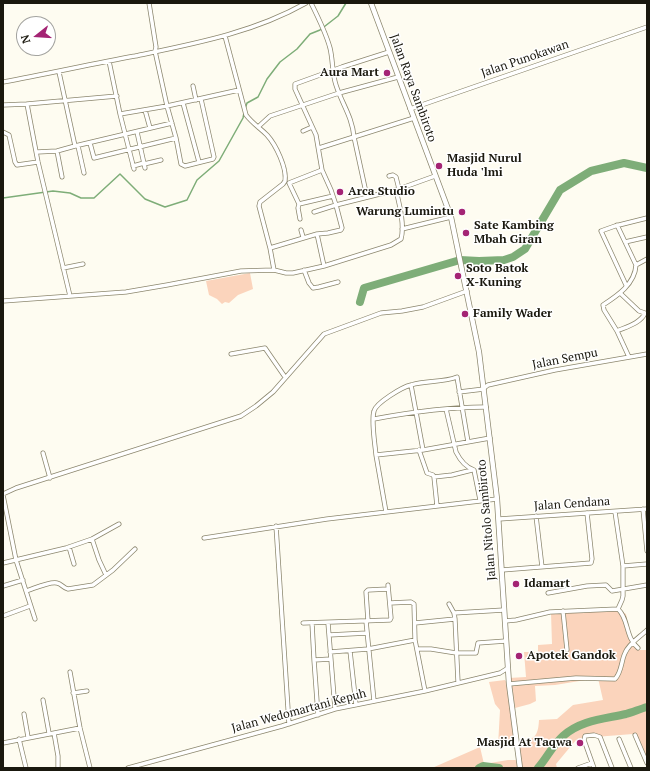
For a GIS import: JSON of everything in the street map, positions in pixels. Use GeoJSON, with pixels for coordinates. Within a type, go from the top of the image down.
{"type":"FeatureCollection","features":[{"type":"Feature","properties":{"kind":"street"},"geometry":{"type":"LineString","coordinates":[[149,3],[156,47],[155,51],[167,106],[176,138],[181,164],[185,166],[213,159],[214,157],[201,99]]}},
{"type":"Feature","properties":{"kind":"street"},"geometry":{"type":"LineString","coordinates":[[3,82],[59,72],[225,36],[270,20],[306,3]]}},
{"type":"Feature","properties":{"kind":"street"},"geometry":{"type":"LineString","coordinates":[[311,3],[330,48],[333,71],[339,93],[348,112],[353,128],[367,197]]}},
{"type":"Feature","properties":{"kind":"street","name":"Jalan Raya Sambiroto"},"geometry":{"type":"LineString","coordinates":[[371,3],[451,217],[463,271]]}},
{"type":"Feature","properties":{"kind":"street","name":"Jalan Punokawan"},"geometry":{"type":"LineString","coordinates":[[410,110],[647,27]]}},
{"type":"Feature","properties":{"kind":"street"},"geometry":{"type":"LineString","coordinates":[[225,36],[243,108],[252,123],[268,136],[281,161],[285,178],[284,183]]}},
{"type":"Feature","properties":{"kind":"street"},"geometry":{"type":"LineString","coordinates":[[270,248],[303,237],[341,230],[342,228],[333,196],[322,170],[316,135],[295,89],[295,84],[390,52]]}},
{"type":"Feature","properties":{"kind":"street"},"geometry":{"type":"LineString","coordinates":[[110,61],[120,114],[133,168],[161,160]]}},
{"type":"Feature","properties":{"kind":"street"},"geometry":{"type":"LineString","coordinates":[[59,72],[76,146],[84,173]]}},
{"type":"Feature","properties":{"kind":"street"},"geometry":{"type":"LineString","coordinates":[[258,127],[270,116],[339,93],[398,77]]}},
{"type":"Feature","properties":{"kind":"street"},"geometry":{"type":"LineString","coordinates":[[193,86],[196,100]]}},
{"type":"Feature","properties":{"kind":"street"},"geometry":{"type":"LineString","coordinates":[[120,114],[183,103],[239,90]]}},
{"type":"Feature","properties":{"kind":"street"},"geometry":{"type":"LineString","coordinates":[[3,105],[117,96]]}},
{"type":"Feature","properties":{"kind":"street"},"geometry":{"type":"LineString","coordinates":[[183,103],[199,162]]}},
{"type":"Feature","properties":{"kind":"street"},"geometry":{"type":"LineString","coordinates":[[27,104],[38,162],[70,296]]}},
{"type":"Feature","properties":{"kind":"street"},"geometry":{"type":"LineString","coordinates":[[145,110],[150,128]]}},
{"type":"Feature","properties":{"kind":"street"},"geometry":{"type":"LineString","coordinates":[[319,148],[414,118]]}},
{"type":"Feature","properties":{"kind":"street"},"geometry":{"type":"LineString","coordinates":[[37,152],[57,151],[172,123]]}},
{"type":"Feature","properties":{"kind":"street"},"geometry":{"type":"LineString","coordinates":[[303,131],[312,127]]}},
{"type":"Feature","properties":{"kind":"street"},"geometry":{"type":"LineString","coordinates":[[3,132],[9,135],[17,165],[38,162]]}},
{"type":"Feature","properties":{"kind":"street"},"geometry":{"type":"LineString","coordinates":[[137,132],[145,165]]}},
{"type":"Feature","properties":{"kind":"street"},"geometry":{"type":"LineString","coordinates":[[90,143],[94,158],[176,138]]}},
{"type":"Feature","properties":{"kind":"street"},"geometry":{"type":"LineString","coordinates":[[57,151],[62,177]]}},
{"type":"Feature","properties":{"kind":"street"},"geometry":{"type":"LineString","coordinates":[[274,270],[259,206],[260,202],[284,183],[289,183],[322,170]]}},
{"type":"Feature","properties":{"kind":"street"},"geometry":{"type":"LineString","coordinates":[[3,301],[150,288],[241,271],[274,270],[286,273],[324,266],[391,245],[401,239],[402,229],[396,177],[393,175],[389,176]]}},
{"type":"Feature","properties":{"kind":"street"},"geometry":{"type":"LineString","coordinates":[[314,212],[397,189],[435,176]]}},
{"type":"Feature","properties":{"kind":"street"},"geometry":{"type":"LineString","coordinates":[[289,183],[299,204],[298,208],[300,219]]}},
{"type":"Feature","properties":{"kind":"street"},"geometry":{"type":"LineString","coordinates":[[299,204],[333,196]]}},
{"type":"Feature","properties":{"kind":"street"},"geometry":{"type":"LineString","coordinates":[[402,229],[451,217]]}},
{"type":"Feature","properties":{"kind":"street"},"geometry":{"type":"LineString","coordinates":[[626,285],[601,232],[617,225],[647,218]]}},
{"type":"Feature","properties":{"kind":"street"},"geometry":{"type":"LineString","coordinates":[[617,225],[636,265],[634,274],[620,293],[603,305],[604,310],[617,331],[630,357]]}},
{"type":"Feature","properties":{"kind":"street"},"geometry":{"type":"LineString","coordinates":[[301,230],[303,237]]}},
{"type":"Feature","properties":{"kind":"street"},"geometry":{"type":"LineString","coordinates":[[317,234],[324,266]]}},
{"type":"Feature","properties":{"kind":"street"},"geometry":{"type":"LineString","coordinates":[[625,242],[647,237]]}},
{"type":"Feature","properties":{"kind":"street"},"geometry":{"type":"LineString","coordinates":[[636,265],[647,259]]}},
{"type":"Feature","properties":{"kind":"street"},"geometry":{"type":"LineString","coordinates":[[63,268],[83,264]]}},
{"type":"Feature","properties":{"kind":"street"},"geometry":{"type":"LineString","coordinates":[[304,270],[309,283],[313,288],[338,282]]}},
{"type":"Feature","properties":{"kind":"street","name":"Jalan Nitolo Sambiroto"},"geometry":{"type":"LineString","coordinates":[[463,271],[485,386],[486,407],[497,499],[508,677],[520,768]]}},
{"type":"Feature","properties":{"kind":"street"},"geometry":{"type":"LineString","coordinates":[[36,619],[30,606],[16,560],[3,494],[12,489],[240,416],[256,406],[273,392],[324,334],[381,313],[423,307],[467,291]]}},
{"type":"Feature","properties":{"kind":"street"},"geometry":{"type":"LineString","coordinates":[[617,331],[638,321],[646,312],[639,311],[620,293]]}},
{"type":"Feature","properties":{"kind":"street"},"geometry":{"type":"LineString","coordinates":[[231,354],[265,348],[286,377]]}},
{"type":"Feature","properties":{"kind":"street","name":"Jalan Sempu"},"geometry":{"type":"LineString","coordinates":[[459,392],[556,370],[647,354]]}},
{"type":"Feature","properties":{"kind":"street"},"geometry":{"type":"LineString","coordinates":[[386,512],[376,455],[374,434],[374,411],[379,404],[398,391],[411,385],[457,377],[468,442]]}},
{"type":"Feature","properties":{"kind":"street"},"geometry":{"type":"LineString","coordinates":[[411,385],[417,411],[421,450],[427,473],[433,475],[434,477],[474,470]]}},
{"type":"Feature","properties":{"kind":"street"},"geometry":{"type":"LineString","coordinates":[[374,419],[417,411],[462,407],[486,407]]}},
{"type":"Feature","properties":{"kind":"street"},"geometry":{"type":"LineString","coordinates":[[446,409],[458,457],[468,467],[474,470]]}},
{"type":"Feature","properties":{"kind":"street"},"geometry":{"type":"LineString","coordinates":[[376,455],[421,450],[490,438]]}},
{"type":"Feature","properties":{"kind":"street"},"geometry":{"type":"LineString","coordinates":[[43,453],[50,478]]}},
{"type":"Feature","properties":{"kind":"street"},"geometry":{"type":"LineString","coordinates":[[474,470],[480,500]]}},
{"type":"Feature","properties":{"kind":"street"},"geometry":{"type":"LineString","coordinates":[[434,477],[437,506]]}},
{"type":"Feature","properties":{"kind":"street"},"geometry":{"type":"LineString","coordinates":[[204,538],[327,519],[497,499]]}},
{"type":"Feature","properties":{"kind":"street"},"geometry":{"type":"LineString","coordinates":[[645,509],[647,551]]}},
{"type":"Feature","properties":{"kind":"street","name":"Jalan Cendana"},"geometry":{"type":"LineString","coordinates":[[498,519],[645,509]]}},
{"type":"Feature","properties":{"kind":"street"},"geometry":{"type":"LineString","coordinates":[[615,512],[623,566],[622,600],[618,608]]}},
{"type":"Feature","properties":{"kind":"street"},"geometry":{"type":"LineString","coordinates":[[502,570],[589,563],[592,561],[587,513]]}},
{"type":"Feature","properties":{"kind":"street"},"geometry":{"type":"LineString","coordinates":[[536,516],[542,567]]}},
{"type":"Feature","properties":{"kind":"street"},"geometry":{"type":"LineString","coordinates":[[3,563],[69,547],[92,539],[119,524]]}},
{"type":"Feature","properties":{"kind":"street"},"geometry":{"type":"LineString","coordinates":[[276,526],[289,724]]}},
{"type":"Feature","properties":{"kind":"street"},"geometry":{"type":"LineString","coordinates":[[92,539],[106,575]]}},
{"type":"Feature","properties":{"kind":"street"},"geometry":{"type":"LineString","coordinates":[[69,547],[74,564]]}},
{"type":"Feature","properties":{"kind":"street"},"geometry":{"type":"LineString","coordinates":[[26,591],[52,583],[60,584],[64,588],[68,589],[91,586],[106,575],[135,549]]}},
{"type":"Feature","properties":{"kind":"street"},"geometry":{"type":"LineString","coordinates":[[623,566],[647,564]]}},
{"type":"Feature","properties":{"kind":"street"},"geometry":{"type":"LineString","coordinates":[[3,586],[23,580]]}},
{"type":"Feature","properties":{"kind":"street"},"geometry":{"type":"LineString","coordinates":[[548,593],[594,585],[606,585],[612,591],[647,585]]}},
{"type":"Feature","properties":{"kind":"street"},"geometry":{"type":"LineString","coordinates":[[303,623],[367,621],[391,619],[388,587],[368,590],[366,592],[367,621],[367,633],[368,649],[374,701]]}},
{"type":"Feature","properties":{"kind":"street"},"geometry":{"type":"LineString","coordinates":[[390,603],[413,602],[414,604],[415,640],[425,691]]}},
{"type":"Feature","properties":{"kind":"street"},"geometry":{"type":"LineString","coordinates":[[449,604],[454,613],[455,619],[458,682]]}},
{"type":"Feature","properties":{"kind":"street"},"geometry":{"type":"LineString","coordinates":[[3,616],[30,606]]}},
{"type":"Feature","properties":{"kind":"street"},"geometry":{"type":"LineString","coordinates":[[505,621],[550,612],[618,608]]}},
{"type":"Feature","properties":{"kind":"street"},"geometry":{"type":"LineString","coordinates":[[618,608],[622,614],[632,643],[638,648]]}},
{"type":"Feature","properties":{"kind":"street"},"geometry":{"type":"LineString","coordinates":[[454,613],[504,610]]}},
{"type":"Feature","properties":{"kind":"street"},"geometry":{"type":"LineString","coordinates":[[563,611],[566,650]]}},
{"type":"Feature","properties":{"kind":"street"},"geometry":{"type":"LineString","coordinates":[[414,623],[455,619]]}},
{"type":"Feature","properties":{"kind":"street"},"geometry":{"type":"LineString","coordinates":[[328,622],[335,710]]}},
{"type":"Feature","properties":{"kind":"street"},"geometry":{"type":"LineString","coordinates":[[312,623],[318,715]]}},
{"type":"Feature","properties":{"kind":"street"},"geometry":{"type":"LineString","coordinates":[[509,684],[588,678],[613,679],[617,677],[626,651],[632,643],[647,630]]}},
{"type":"Feature","properties":{"kind":"street"},"geometry":{"type":"LineString","coordinates":[[329,635],[367,633]]}},
{"type":"Feature","properties":{"kind":"street"},"geometry":{"type":"LineString","coordinates":[[330,652],[368,649],[415,640]]}},
{"type":"Feature","properties":{"kind":"street"},"geometry":{"type":"LineString","coordinates":[[417,649],[431,649],[456,653],[476,653],[478,643],[506,640]]}},
{"type":"Feature","properties":{"kind":"street"},"geometry":{"type":"LineString","coordinates":[[350,651],[356,705]]}},
{"type":"Feature","properties":{"kind":"street"},"geometry":{"type":"LineString","coordinates":[[314,660],[331,660]]}},
{"type":"Feature","properties":{"kind":"street","name":"Jalan Wedomartani Kepuh"},"geometry":{"type":"LineString","coordinates":[[128,768],[335,710],[500,673],[508,668]]}},
{"type":"Feature","properties":{"kind":"street"},"geometry":{"type":"LineString","coordinates":[[70,672],[80,728],[90,768]]}},
{"type":"Feature","properties":{"kind":"street"},"geometry":{"type":"LineString","coordinates":[[500,673],[508,677]]}},
{"type":"Feature","properties":{"kind":"street"},"geometry":{"type":"LineString","coordinates":[[74,693],[87,691]]}},
{"type":"Feature","properties":{"kind":"street"},"geometry":{"type":"LineString","coordinates":[[43,700],[49,733]]}},
{"type":"Feature","properties":{"kind":"street"},"geometry":{"type":"LineString","coordinates":[[24,714],[28,737]]}},
{"type":"Feature","properties":{"kind":"street"},"geometry":{"type":"LineString","coordinates":[[3,743],[80,728]]}},
{"type":"Feature","properties":{"kind":"street"},"geometry":{"type":"LineString","coordinates":[[54,733],[58,756],[58,768]]}},
{"type":"Feature","properties":{"kind":"street"},"geometry":{"type":"LineString","coordinates":[[594,768],[584,741],[584,738],[590,735],[597,735],[600,737],[612,768]]}},
{"type":"Feature","properties":{"kind":"street"},"geometry":{"type":"LineString","coordinates":[[635,735],[647,763]]}},
{"type":"Feature","properties":{"kind":"street"},"geometry":{"type":"LineString","coordinates":[[20,739],[26,768]]}},
{"type":"Feature","properties":{"kind":"street"},"geometry":{"type":"LineString","coordinates":[[619,739],[630,768]]}},
{"type":"Feature","properties":{"kind":"street"},"geometry":{"type":"LineString","coordinates":[[578,768],[592,763]]}},
{"type":"Feature","properties":{"kind":"shaded area"},"geometry":{"type":"Polygon","coordinates":[[[250,273],[253,289],[238,295],[229,303],[225,302],[222,304],[217,299],[209,295],[206,281],[250,273]]]}},
{"type":"Feature","properties":{"kind":"shaded area"},"geometry":{"type":"Polygon","coordinates":[[[618,609],[626,614],[631,642],[638,650],[647,650],[647,763],[633,734],[582,738],[576,740],[556,764],[557,768],[432,768],[480,747],[484,764],[508,760],[521,760],[519,744],[532,739],[538,730],[539,720],[557,719],[573,705],[603,700],[598,678],[555,685],[535,686],[536,701],[515,708],[509,678],[526,677],[524,652],[538,652],[538,645],[552,644],[551,613],[618,609]]]}},
{"type":"Feature","properties":{"kind":"shaded area"},"geometry":{"type":"Polygon","coordinates":[[[505,680],[508,685],[516,742],[498,746],[500,710],[495,704],[489,682],[505,680]]]}},
{"type":"Feature","properties":{"kind":"waterway"},"geometry":{"type":"LineString","coordinates":[[245,109],[247,103],[258,97],[267,79],[280,62],[297,49],[310,34],[320,30],[338,16],[346,3]]}},
{"type":"Feature","properties":{"kind":"waterway"},"geometry":{"type":"LineString","coordinates":[[3,198],[53,191],[70,193],[81,198],[94,198],[120,174],[145,199],[165,207],[187,200],[197,180],[219,161],[243,118],[244,113]]}},
{"type":"Feature","properties":{"kind":"waterway"},"geometry":{"type":"LineString","coordinates":[[360,302],[364,288],[460,260],[504,260],[513,257],[525,249],[560,190],[591,171],[624,163],[647,168]]}},
{"type":"Feature","properties":{"kind":"waterway"},"geometry":{"type":"LineString","coordinates":[[538,768],[559,740],[577,727],[585,723],[626,714],[647,707]]}},
{"type":"Feature","properties":{"kind":"waterway"},"geometry":{"type":"LineString","coordinates":[[479,768],[483,766],[499,768]]}},
{"type":"Feature","properties":{"kind":"place","name":"Aura Mart"},"geometry":{"type":"Point","coordinates":[387,73]}},
{"type":"Feature","properties":{"kind":"place","name":"Masjid Nurul Huda 'lmi"},"geometry":{"type":"Point","coordinates":[439,166]}},
{"type":"Feature","properties":{"kind":"place","name":"Arca Studio"},"geometry":{"type":"Point","coordinates":[340,192]}},
{"type":"Feature","properties":{"kind":"place","name":"Warung Lumintu"},"geometry":{"type":"Point","coordinates":[462,212]}},
{"type":"Feature","properties":{"kind":"place","name":"Sate Kambing Mbah Giran"},"geometry":{"type":"Point","coordinates":[466,233]}},
{"type":"Feature","properties":{"kind":"place","name":"Soto Batok X-Kuning"},"geometry":{"type":"Point","coordinates":[458,276]}},
{"type":"Feature","properties":{"kind":"place","name":"Family Wader"},"geometry":{"type":"Point","coordinates":[465,314]}},
{"type":"Feature","properties":{"kind":"place","name":"Idamart"},"geometry":{"type":"Point","coordinates":[516,584]}},
{"type":"Feature","properties":{"kind":"place","name":"Apotek Gandok"},"geometry":{"type":"Point","coordinates":[519,656]}},
{"type":"Feature","properties":{"kind":"place","name":"Masjid At Taqwa"},"geometry":{"type":"Point","coordinates":[580,743]}}]}
